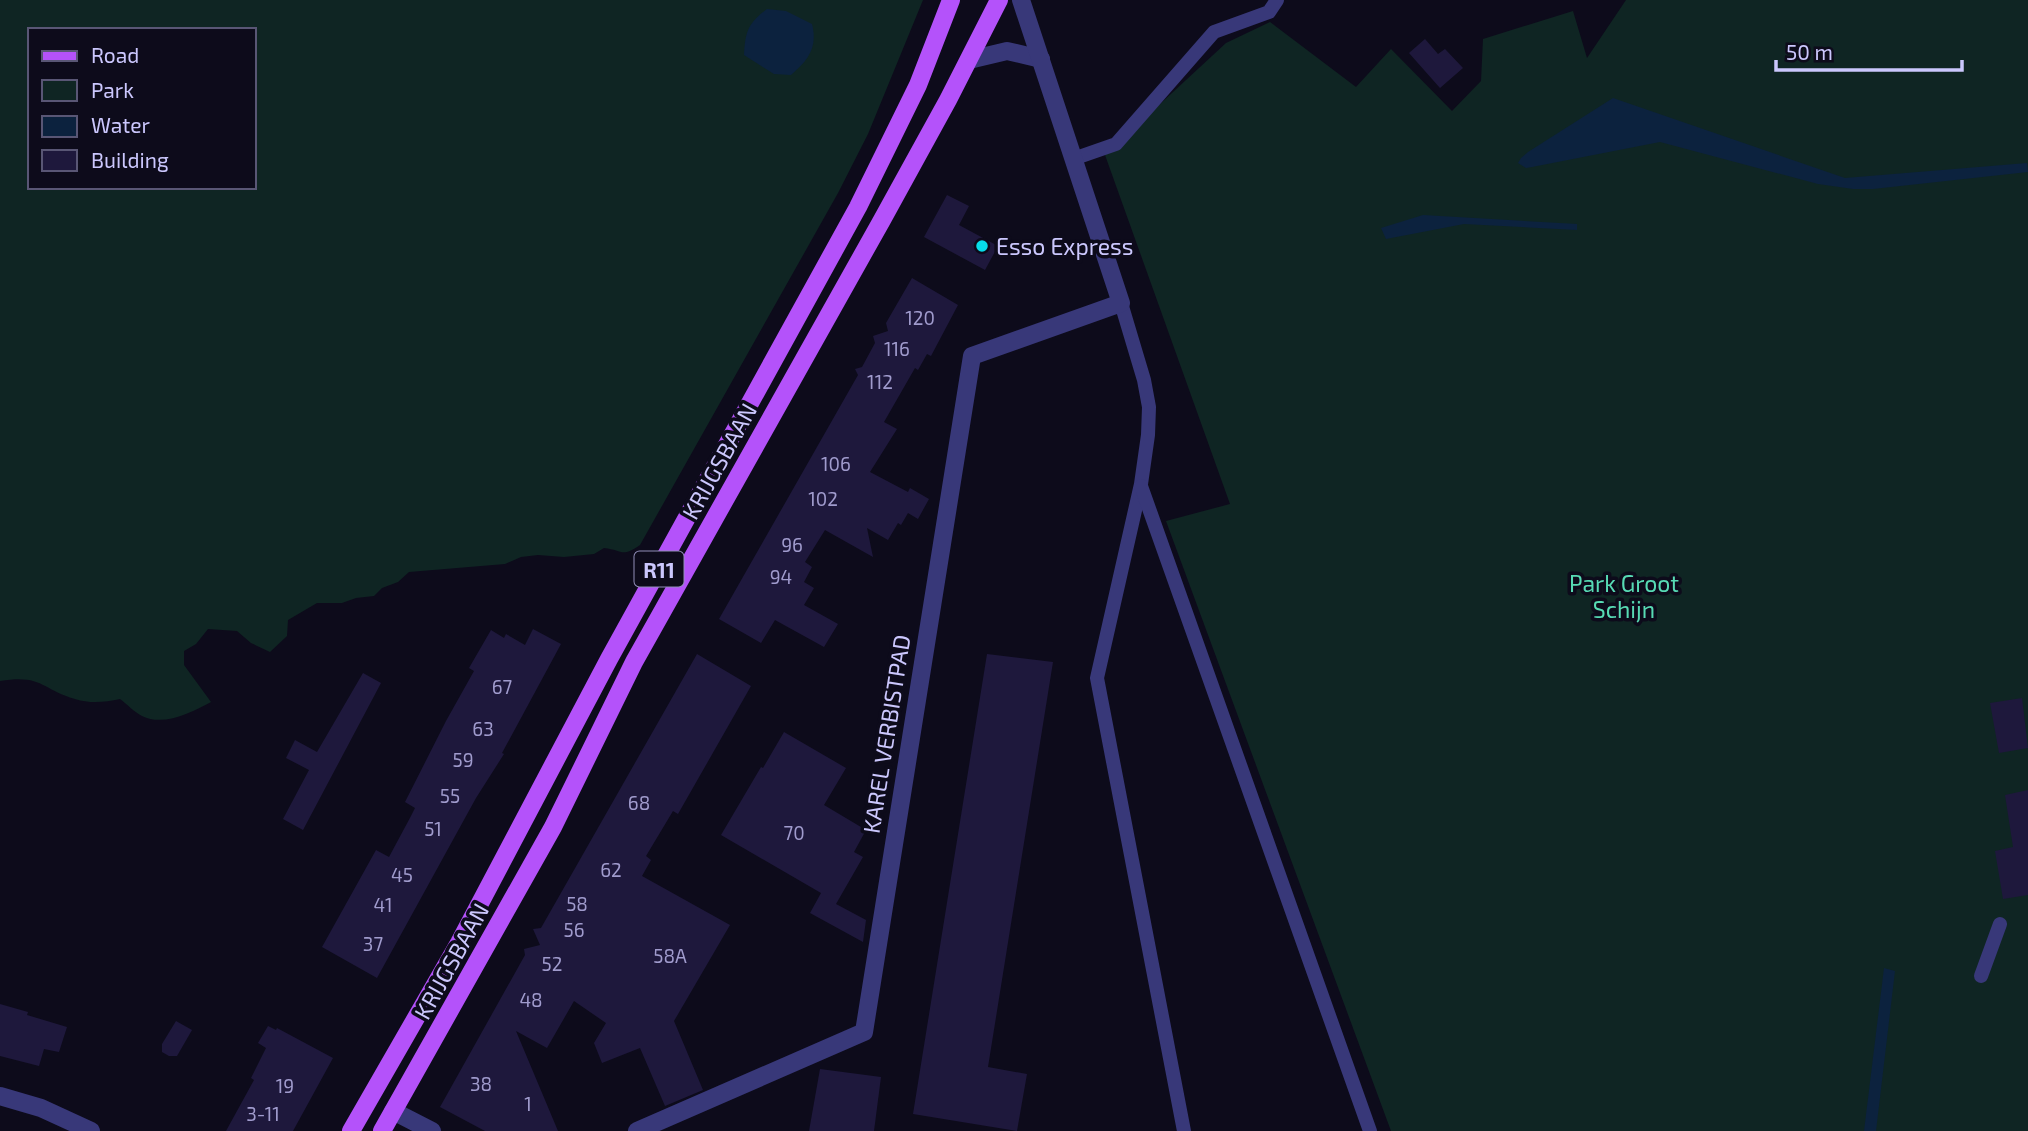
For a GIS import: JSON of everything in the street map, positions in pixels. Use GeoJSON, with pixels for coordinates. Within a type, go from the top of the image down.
{"type":"FeatureCollection","features":[{"type":"Feature","properties":{"kind":"main road","name":"KRIJGSBAAN"},"geometry":{"type":"LineString","coordinates":[[351,1131],[459,943],[609,659],[858,207],[918,85],[951,0]]}},
{"type":"Feature","properties":{"kind":"main road","name":"KRIJGSBAAN"},"geometry":{"type":"LineString","coordinates":[[382,1131],[553,827],[634,662],[888,208],[999,0]]}},
{"type":"Feature","properties":{"kind":"street"},"geometry":{"type":"LineString","coordinates":[[1021,0],[1121,303]]}},
{"type":"Feature","properties":{"kind":"street"},"geometry":{"type":"LineString","coordinates":[[969,60],[1007,51],[1041,59]]}},
{"type":"Feature","properties":{"kind":"street","name":"KAREL VERBISTPAD"},"geometry":{"type":"LineString","coordinates":[[637,1131],[864,1032],[972,356],[1121,303]]}},
{"type":"Feature","properties":{"kind":"street"},"geometry":{"type":"LineString","coordinates":[[0,1096],[41,1108],[91,1131]]}},
{"type":"Feature","properties":{"kind":"street"},"geometry":{"type":"LineString","coordinates":[[393,1111],[432,1131]]}},
{"type":"Feature","properties":{"kind":"lane"},"geometry":{"type":"LineString","coordinates":[[1073,159],[1116,144],[1214,32],[1269,12],[1277,0]]}},
{"type":"Feature","properties":{"kind":"lane"},"geometry":{"type":"LineString","coordinates":[[1121,303],[1144,380],[1149,407],[1148,435],[1141,484],[1097,678],[1184,1131]]}},
{"type":"Feature","properties":{"kind":"lane"},"geometry":{"type":"LineString","coordinates":[[1141,484],[1370,1131]]}},
{"type":"Feature","properties":{"kind":"lane"},"geometry":{"type":"LineString","coordinates":[[1981,976],[2000,924]]}},
{"type":"Feature","properties":{"kind":"green space"},"geometry":{"type":"Polygon","coordinates":[[[0,0],[923,0],[868,134],[838,193],[640,545],[625,552],[604,548],[594,554],[564,557],[538,555],[521,557],[505,564],[409,572],[374,596],[342,603],[317,603],[288,620],[287,636],[270,652],[251,643],[237,631],[208,629],[196,644],[184,651],[184,665],[211,702],[187,714],[168,719],[142,716],[120,699],[87,702],[33,681],[0,681],[0,0]]]}},
{"type":"Feature","properties":{"kind":"green space","name":"Park Groot Schijn"},"geometry":{"type":"Polygon","coordinates":[[[1626,0],[2028,0],[2028,1131],[1391,1131],[1166,521],[1230,504],[1105,155],[1226,43],[1270,22],[1356,87],[1391,49],[1452,111],[1481,81],[1483,39],[1573,11],[1587,58],[1626,0]]]}},
{"type":"Feature","properties":{"kind":"water"},"geometry":{"type":"Polygon","coordinates":[[[767,9],[786,11],[812,24],[814,40],[810,53],[791,75],[774,74],[744,55],[749,29],[767,9]]]}},
{"type":"Feature","properties":{"kind":"water"},"geometry":{"type":"Polygon","coordinates":[[[1613,98],[1845,178],[2027,163],[2028,172],[1853,189],[1818,184],[1660,142],[1526,168],[1518,163],[1528,152],[1613,98]]]}},
{"type":"Feature","properties":{"kind":"water"},"geometry":{"type":"Polygon","coordinates":[[[1423,215],[1577,224],[1577,230],[1464,224],[1386,239],[1381,228],[1423,215]]]}},
{"type":"Feature","properties":{"kind":"water"},"geometry":{"type":"Polygon","coordinates":[[[1884,968],[1895,971],[1876,1131],[1864,1131],[1884,968]]]}},
{"type":"Feature","properties":{"kind":"building"},"geometry":{"type":"Polygon","coordinates":[[[1425,39],[1438,54],[1445,49],[1463,68],[1440,88],[1409,53],[1425,39]]]}},
{"type":"Feature","properties":{"kind":"building"},"geometry":{"type":"Polygon","coordinates":[[[947,195],[969,206],[959,225],[998,246],[985,270],[924,237],[947,195]]]}},
{"type":"Feature","properties":{"kind":"building"},"geometry":{"type":"Polygon","coordinates":[[[912,278],[958,305],[931,356],[927,354],[918,370],[915,368],[884,422],[897,429],[870,472],[908,492],[910,488],[929,499],[918,519],[908,513],[888,540],[867,528],[873,557],[825,530],[805,562],[812,567],[804,582],[814,588],[804,605],[838,624],[824,647],[775,620],[761,643],[719,619],[858,375],[855,369],[862,367],[875,343],[873,336],[888,331],[886,323],[912,278]]]}},
{"type":"Feature","properties":{"kind":"building"},"geometry":{"type":"Polygon","coordinates":[[[533,629],[561,644],[502,753],[504,754],[476,798],[377,978],[322,947],[376,850],[389,857],[411,816],[415,808],[405,802],[474,671],[469,668],[491,630],[504,638],[506,634],[525,645],[533,629]]]}},
{"type":"Feature","properties":{"kind":"building"},"geometry":{"type":"Polygon","coordinates":[[[697,654],[751,686],[678,814],[673,811],[646,856],[651,860],[642,876],[730,925],[674,1021],[703,1090],[665,1106],[640,1048],[602,1063],[594,1043],[606,1023],[574,1001],[547,1048],[516,1031],[558,1131],[485,1131],[440,1107],[525,955],[524,949],[540,945],[533,929],[541,928],[697,654]]]}},
{"type":"Feature","properties":{"kind":"building"},"geometry":{"type":"Polygon","coordinates":[[[987,654],[1053,662],[988,1067],[1027,1074],[1017,1131],[913,1114],[987,654]]]}},
{"type":"Feature","properties":{"kind":"building"},"geometry":{"type":"Polygon","coordinates":[[[363,673],[381,683],[303,830],[283,819],[309,770],[286,758],[295,740],[317,752],[363,673]]]}},
{"type":"Feature","properties":{"kind":"building"},"geometry":{"type":"Polygon","coordinates":[[[2022,698],[2028,748],[1999,753],[1990,703],[2022,698]]]}},
{"type":"Feature","properties":{"kind":"building"},"geometry":{"type":"Polygon","coordinates":[[[784,732],[846,768],[824,805],[866,830],[854,852],[863,857],[836,904],[866,920],[863,942],[810,913],[821,893],[721,835],[784,732]]]}},
{"type":"Feature","properties":{"kind":"building"},"geometry":{"type":"Polygon","coordinates":[[[2028,790],[2028,895],[2003,899],[1995,851],[2013,847],[2005,795],[2028,790]]]}},
{"type":"Feature","properties":{"kind":"building"},"geometry":{"type":"Polygon","coordinates":[[[0,1004],[67,1027],[59,1052],[44,1049],[39,1066],[0,1056],[0,1004]]]}},
{"type":"Feature","properties":{"kind":"building"},"geometry":{"type":"Polygon","coordinates":[[[176,1021],[192,1030],[177,1056],[169,1056],[162,1052],[162,1044],[176,1021]]]}},
{"type":"Feature","properties":{"kind":"building"},"geometry":{"type":"Polygon","coordinates":[[[268,1026],[276,1030],[277,1028],[333,1058],[293,1131],[226,1131],[254,1080],[251,1078],[266,1048],[258,1043],[268,1026]]]}},
{"type":"Feature","properties":{"kind":"building"},"geometry":{"type":"Polygon","coordinates":[[[820,1069],[881,1077],[874,1131],[809,1131],[820,1069]]]}},
{"type":"Feature","properties":{"kind":"place","name":"Esso Express"},"geometry":{"type":"Point","coordinates":[982,246]}}]}
